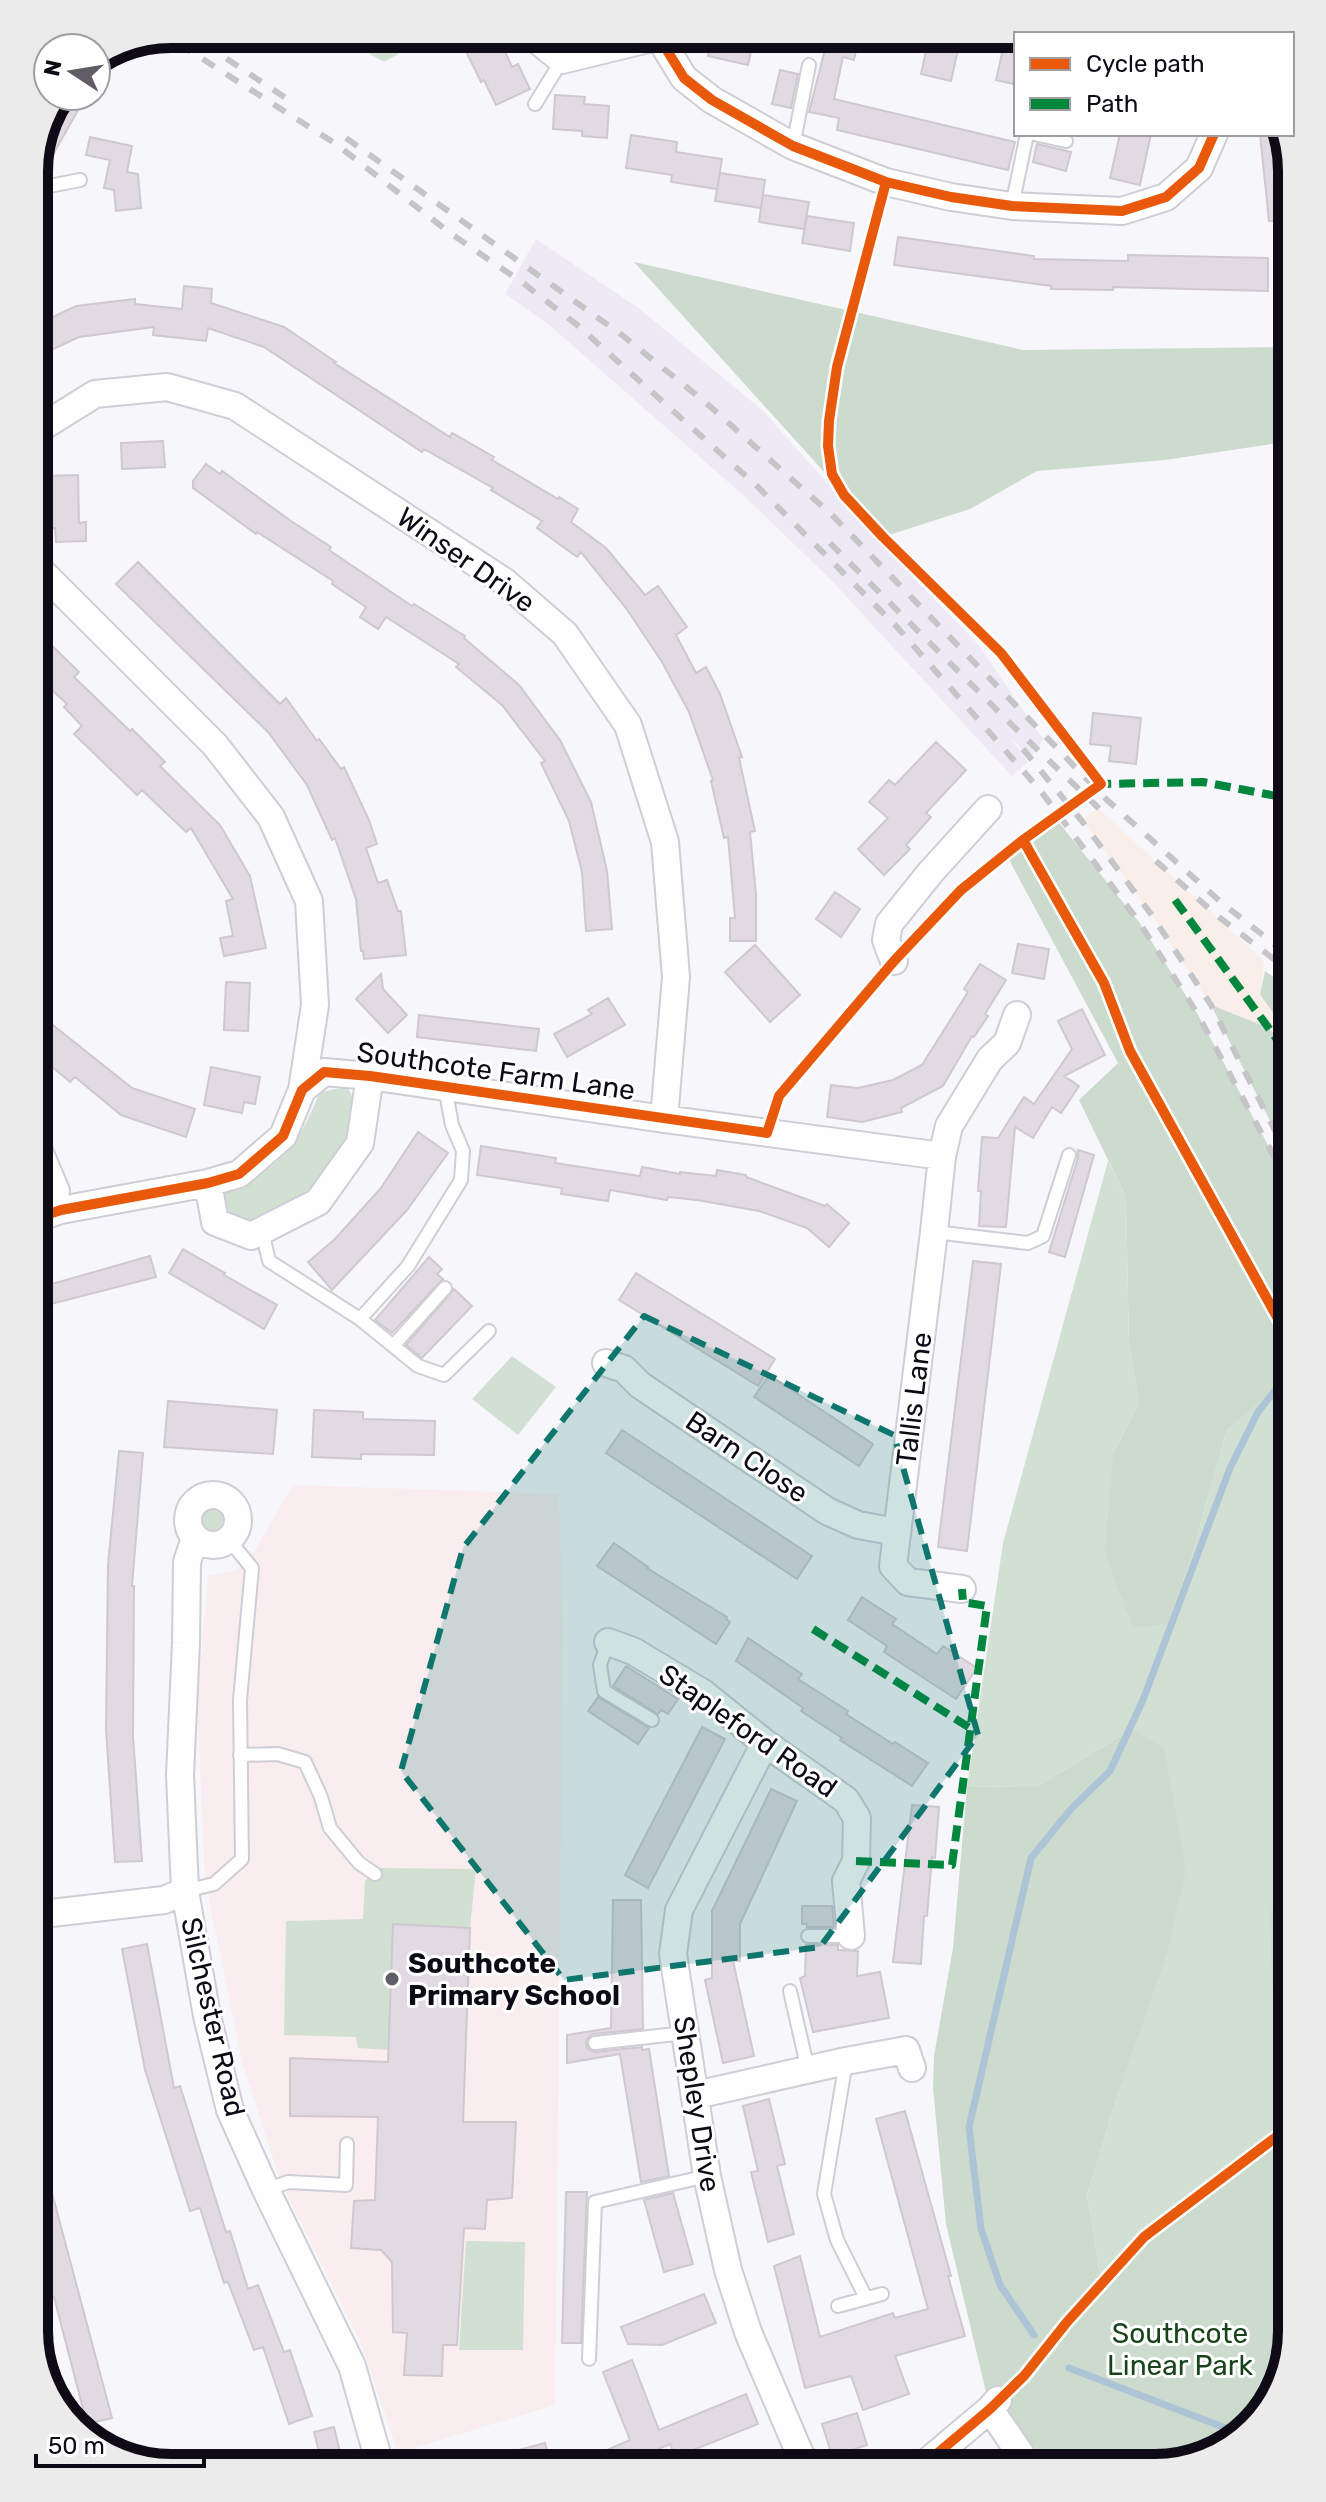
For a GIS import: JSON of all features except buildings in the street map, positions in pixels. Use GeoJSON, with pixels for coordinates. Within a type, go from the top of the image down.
{"type":"FeatureCollection","features":[{"type":"Feature","properties":{"kind":"street"},"geometry":{"type":"LineString","coordinates":[[547,48],[562,60],[611,48]]}},
{"type":"Feature","properties":{"kind":"street"},"geometry":{"type":"LineString","coordinates":[[666,48],[684,78],[693,86],[793,146],[886,182],[951,197],[1012,206],[1122,211],[1166,197],[1199,168],[1213,136]]}},
{"type":"Feature","properties":{"kind":"street","name":"Winser Drive"},"geometry":{"type":"LineString","coordinates":[[48,423],[95,394],[167,387],[235,406],[505,582],[565,634],[628,725],[665,842],[676,977],[664,1119]]}},
{"type":"Feature","properties":{"kind":"street"},"geometry":{"type":"LineString","coordinates":[[48,578],[215,745],[271,817],[309,901],[315,1005],[302,1090],[283,1136],[239,1174],[208,1183],[48,1214]]}},
{"type":"Feature","properties":{"kind":"street"},"geometry":{"type":"LineString","coordinates":[[894,961],[886,940],[889,924],[988,809]]}},
{"type":"Feature","properties":{"kind":"street","name":"Tallis Lane"},"geometry":{"type":"LineString","coordinates":[[962,1589],[908,1582],[893,1566],[942,1156],[949,1126],[990,1059],[1007,1043],[1017,1015]]}},
{"type":"Feature","properties":{"kind":"street","name":"Southcote Farm Lane"},"geometry":{"type":"LineString","coordinates":[[302,1090],[324,1072],[370,1076],[942,1156]]}},
{"type":"Feature","properties":{"kind":"street"},"geometry":{"type":"LineString","coordinates":[[208,1183],[215,1222],[251,1236],[318,1202],[360,1143],[370,1076]]}},
{"type":"Feature","properties":{"kind":"street"},"geometry":{"type":"LineString","coordinates":[[48,1172],[56,1191]]}},
{"type":"Feature","properties":{"kind":"street","name":"Barn Close"},"geometry":{"type":"LineString","coordinates":[[606,1363],[624,1369],[640,1385],[827,1511],[858,1525],[897,1532]]}},
{"type":"Feature","properties":{"kind":"street","name":"Silchester Road"},"geometry":{"type":"LineString","coordinates":[[229,1540],[237,1529],[237,1512],[227,1499],[211,1494],[196,1501],[187,1515],[190,1532],[195,1538],[187,1562],[180,1775],[185,1891],[207,2016],[230,2110],[352,2366],[377,2454]]}},
{"type":"Feature","properties":{"kind":"street"},"geometry":{"type":"LineString","coordinates":[[195,1538],[210,1546],[229,1540]]}},
{"type":"Feature","properties":{"kind":"street","name":"Stapleford Road"},"geometry":{"type":"LineString","coordinates":[[608,1642],[633,1651],[703,1693],[765,1743],[846,1800],[857,1818],[856,1861],[846,1881],[851,1936]]}},
{"type":"Feature","properties":{"kind":"street","name":"Shepley Drive"},"geometry":{"type":"LineString","coordinates":[[765,1743],[679,1910],[673,1954],[707,2176],[728,2270],[748,2332],[800,2454]]}},
{"type":"Feature","properties":{"kind":"street"},"geometry":{"type":"LineString","coordinates":[[48,1913],[164,1900],[185,1891]]}},
{"type":"Feature","properties":{"kind":"street"},"geometry":{"type":"LineString","coordinates":[[696,2095],[906,2050],[912,2068]]}},
{"type":"Feature","properties":{"kind":"street"},"geometry":{"type":"LineString","coordinates":[[936,2454],[994,2405],[1022,2454]]}},
{"type":"Feature","properties":{"kind":"lane"},"geometry":{"type":"LineString","coordinates":[[535,104],[562,60]]}},
{"type":"Feature","properties":{"kind":"lane"},"geometry":{"type":"LineString","coordinates":[[793,146],[809,65]]}},
{"type":"Feature","properties":{"kind":"lane"},"geometry":{"type":"LineString","coordinates":[[1012,206],[1027,136]]}},
{"type":"Feature","properties":{"kind":"lane"},"geometry":{"type":"LineString","coordinates":[[1043,136],[1066,141]]}},
{"type":"Feature","properties":{"kind":"lane"},"geometry":{"type":"LineString","coordinates":[[48,186],[80,180]]}},
{"type":"Feature","properties":{"kind":"lane"},"geometry":{"type":"LineString","coordinates":[[360,1319],[408,1266],[461,1180],[463,1151],[452,1125],[445,1087]]}},
{"type":"Feature","properties":{"kind":"lane"},"geometry":{"type":"LineString","coordinates":[[934,1232],[1028,1243],[1043,1236],[1069,1155]]}},
{"type":"Feature","properties":{"kind":"lane"},"geometry":{"type":"LineString","coordinates":[[262,1231],[269,1261],[360,1319],[418,1366],[444,1375],[489,1331]]}},
{"type":"Feature","properties":{"kind":"lane"},"geometry":{"type":"LineString","coordinates":[[393,1346],[445,1288]]}},
{"type":"Feature","properties":{"kind":"lane"},"geometry":{"type":"LineString","coordinates":[[185,1891],[214,1884],[242,1859],[240,1700],[252,1568],[229,1540]]}},
{"type":"Feature","properties":{"kind":"lane"},"geometry":{"type":"LineString","coordinates":[[608,1642],[600,1665],[604,1691],[652,1720]]}},
{"type":"Feature","properties":{"kind":"lane"},"geometry":{"type":"LineString","coordinates":[[240,1755],[278,1754],[305,1762],[321,1797],[330,1828],[359,1863],[375,1874]]}},
{"type":"Feature","properties":{"kind":"lane"},"geometry":{"type":"LineString","coordinates":[[808,1936],[851,1936]]}},
{"type":"Feature","properties":{"kind":"lane"},"geometry":{"type":"LineString","coordinates":[[790,1991],[808,2070]]}},
{"type":"Feature","properties":{"kind":"lane"},"geometry":{"type":"LineString","coordinates":[[595,2043],[685,2033]]}},
{"type":"Feature","properties":{"kind":"lane"},"geometry":{"type":"LineString","coordinates":[[846,2061],[824,2194],[837,2240],[866,2298]]}},
{"type":"Feature","properties":{"kind":"lane"},"geometry":{"type":"LineString","coordinates":[[266,2190],[288,2182],[346,2185],[347,2144]]}},
{"type":"Feature","properties":{"kind":"lane"},"geometry":{"type":"LineString","coordinates":[[589,2359],[595,2202],[707,2176]]}},
{"type":"Feature","properties":{"kind":"lane"},"geometry":{"type":"LineString","coordinates":[[838,2306],[882,2294]]}},
{"type":"Feature","properties":{"kind":"highlighted area"},"geometry":{"type":"Polygon","coordinates":[[[644,1316],[894,1435],[978,1735],[820,1947],[564,1980],[401,1771],[463,1548],[644,1316]]]}},
{"type":"Feature","properties":{"kind":"shaded area"},"geometry":{"type":"Polygon","coordinates":[[[536,239],[640,309],[761,409],[900,564],[977,643],[1043,739],[1031,758],[1009,736],[1028,762],[1012,776],[832,581],[743,495],[548,324],[505,294],[536,239]]]}},
{"type":"Feature","properties":{"kind":"shaded area"},"geometry":{"type":"Polygon","coordinates":[[[1098,808],[1264,961],[1260,994],[1278,1016],[1278,1039],[1269,1028],[1211,1005],[1151,914],[1082,820],[1098,808]]]}},
{"type":"Feature","properties":{"kind":"shaded area","name":"Southcote Primary School"},"geometry":{"type":"Polygon","coordinates":[[[293,1485],[559,1494],[563,1623],[555,2405],[398,2453],[361,2343],[281,2183],[242,2062],[205,1880],[197,1700],[208,1576],[236,1570],[251,1557],[293,1485]]]}},
{"type":"Feature","properties":{"kind":"green space"},"geometry":{"type":"Polygon","coordinates":[[[360,48],[409,48],[384,62],[360,48]]]}},
{"type":"Feature","properties":{"kind":"green space"},"geometry":{"type":"Polygon","coordinates":[[[634,262],[1023,350],[1278,347],[1278,443],[1165,460],[1037,471],[970,509],[883,537],[634,262]]]}},
{"type":"Feature","properties":{"kind":"green space"},"geometry":{"type":"Polygon","coordinates":[[[1056,819],[1139,922],[1197,1013],[1278,1164],[1278,1386],[1227,1430],[1187,1571],[1168,1624],[1133,1628],[1105,1553],[1113,1454],[1139,1403],[1129,1345],[1126,1197],[1079,1100],[1118,1063],[1006,854],[1056,819]]]}},
{"type":"Feature","properties":{"kind":"green space"},"geometry":{"type":"Polygon","coordinates":[[[1265,971],[1278,980],[1278,1016],[1273,1013],[1260,994],[1265,971]]]}},
{"type":"Feature","properties":{"kind":"green space"},"geometry":{"type":"Polygon","coordinates":[[[1211,1005],[1269,1028],[1278,1039],[1278,1137],[1211,1005]]]}},
{"type":"Feature","properties":{"kind":"green space"},"geometry":{"type":"Polygon","coordinates":[[[347,1087],[358,1106],[338,1160],[308,1195],[244,1224],[222,1215],[221,1197],[284,1155],[302,1130],[320,1092],[347,1087]]]}},
{"type":"Feature","properties":{"kind":"green space","name":"Southcote Linear Park"},"geometry":{"type":"Polygon","coordinates":[[[1108,1161],[1126,1197],[1129,1345],[1139,1403],[1113,1454],[1168,1624],[1187,1571],[1227,1430],[1278,1385],[1278,1936],[1272,1988],[1278,1996],[1276,2355],[1265,2385],[1242,2418],[1216,2438],[1179,2452],[1061,2454],[1101,2283],[1087,2195],[1119,2090],[1132,1729],[1038,1786],[967,1787],[1003,1543],[1108,1161]]]}},
{"type":"Feature","properties":{"kind":"green space"},"geometry":{"type":"Polygon","coordinates":[[[512,1356],[556,1387],[518,1435],[472,1399],[512,1356]]]}},
{"type":"Feature","properties":{"kind":"green space"},"geometry":{"type":"Polygon","coordinates":[[[213,1507],[223,1511],[227,1521],[223,1531],[213,1535],[203,1531],[199,1521],[203,1511],[213,1507]]]}},
{"type":"Feature","properties":{"kind":"green space","name":"Southcote Linear Park"},"geometry":{"type":"Polygon","coordinates":[[[1132,1729],[1164,1748],[1186,1869],[1167,1954],[1119,2090],[1087,2195],[1101,2282],[1144,2237],[1278,2136],[1278,2331],[1271,2371],[1257,2399],[1230,2429],[1202,2445],[1179,2452],[1042,2454],[990,2409],[946,2224],[933,2088],[934,2056],[953,1948],[967,1787],[1038,1786],[1132,1729]]]}},
{"type":"Feature","properties":{"kind":"green space"},"geometry":{"type":"Polygon","coordinates":[[[379,1868],[476,1869],[470,1928],[393,1924],[389,2050],[358,2048],[356,2037],[284,2035],[286,1921],[363,1919],[365,1881],[379,1868]]]}},
{"type":"Feature","properties":{"kind":"green space"},"geometry":{"type":"Polygon","coordinates":[[[1278,1890],[1278,1996],[1272,1988],[1270,1913],[1278,1890]]]}},
{"type":"Feature","properties":{"kind":"green space"},"geometry":{"type":"Polygon","coordinates":[[[466,2241],[525,2242],[523,2350],[459,2350],[466,2241]]]}},
{"type":"Feature","properties":{"kind":"waterway"},"geometry":{"type":"LineString","coordinates":[[1034,2335],[1000,2285],[981,2229],[969,2127],[1031,1858],[1071,1809],[1110,1771],[1143,1700],[1230,1468],[1258,1412],[1278,1387]]}},
{"type":"Feature","properties":{"kind":"waterway"},"geometry":{"type":"LineString","coordinates":[[1069,2368],[1229,2430]]}},
{"type":"Feature","properties":{"kind":"railway"},"geometry":{"type":"LineString","coordinates":[[185,48],[336,144],[450,233],[576,324],[757,486],[897,627],[1040,790],[1139,922],[1197,1013],[1278,1164]]}},
{"type":"Feature","properties":{"kind":"railway"},"geometry":{"type":"LineString","coordinates":[[211,48],[286,98]]}},
{"type":"Feature","properties":{"kind":"railway"},"geometry":{"type":"LineString","coordinates":[[346,138],[622,335],[705,402],[832,515],[1107,800],[1222,903],[1278,947]]}},
{"type":"Feature","properties":{"kind":"railway"},"geometry":{"type":"LineString","coordinates":[[830,543],[1109,818]]}},
{"type":"Feature","properties":{"kind":"railway"},"geometry":{"type":"LineString","coordinates":[[1023,749],[1151,914],[1211,1005],[1278,1137]]}},
{"type":"Feature","properties":{"kind":"railway"},"geometry":{"type":"LineString","coordinates":[[1156,861],[1215,914],[1278,962]]}},
{"type":"Feature","properties":{"kind":"marked path"},"geometry":{"type":"LineString","coordinates":[[1096,787],[1101,784],[1203,782],[1278,796]]}},
{"type":"Feature","properties":{"kind":"marked path"},"geometry":{"type":"LineString","coordinates":[[1175,900],[1278,1041]]}},
{"type":"Feature","properties":{"kind":"marked path"},"geometry":{"type":"LineString","coordinates":[[856,1861],[952,1865],[987,1606],[963,1602],[962,1589]]}},
{"type":"Feature","properties":{"kind":"marked path"},"geometry":{"type":"LineString","coordinates":[[813,1629],[970,1728]]}},
{"type":"Feature","properties":{"kind":"cycle path"},"geometry":{"type":"LineString","coordinates":[[666,48],[684,78],[712,100],[793,146],[886,182],[951,197],[1012,206],[1122,211],[1166,197],[1199,168],[1213,136]]}},
{"type":"Feature","properties":{"kind":"cycle path"},"geometry":{"type":"LineString","coordinates":[[48,1214],[208,1183],[239,1174],[283,1136],[302,1090],[324,1072],[767,1133],[779,1096],[894,961],[961,890],[1023,840],[1101,784],[1001,653],[883,537],[844,495],[832,474],[828,446],[829,421],[837,367],[886,182]]}},
{"type":"Feature","properties":{"kind":"cycle path"},"geometry":{"type":"LineString","coordinates":[[1023,840],[1104,983],[1130,1051],[1278,1319]]}},
{"type":"Feature","properties":{"kind":"cycle path"},"geometry":{"type":"LineString","coordinates":[[937,2454],[1024,2376],[1067,2322],[1144,2237],[1278,2136]]}},
{"type":"Feature","properties":{"kind":"place","name":"Southcote Primary School"},"geometry":{"type":"Point","coordinates":[392,1979]}}]}
